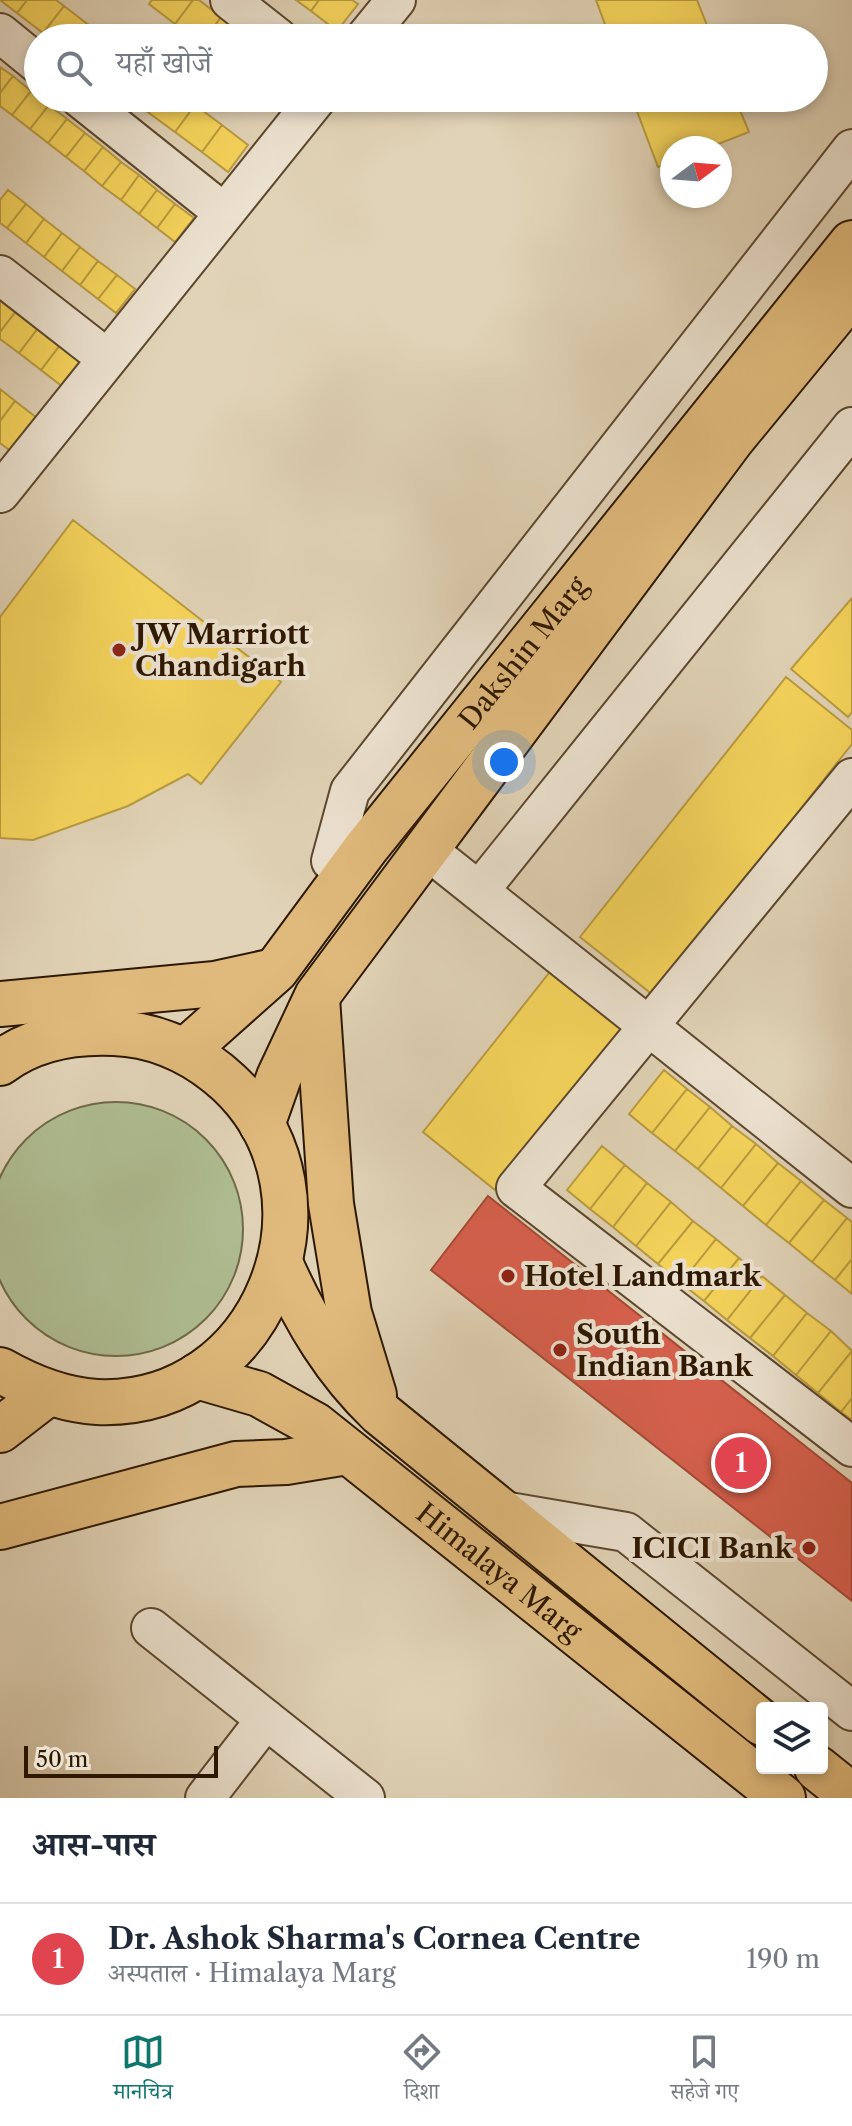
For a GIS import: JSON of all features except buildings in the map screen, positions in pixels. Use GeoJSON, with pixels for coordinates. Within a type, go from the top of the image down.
{"type":"FeatureCollection","features":[{"type":"Feature","properties":{"kind":"main road","name":"Dakshin Marg"},"geometry":{"type":"LineString","coordinates":[[185,1051],[276,970],[376,836],[852,243]]}},
{"type":"Feature","properties":{"kind":"main road","name":"Dakshin Marg"},"geometry":{"type":"LineString","coordinates":[[262,1125],[273,1091],[317,996],[732,439],[852,293]]}},
{"type":"Feature","properties":{"kind":"main road"},"geometry":{"type":"LineString","coordinates":[[0,1004],[215,984],[276,970]]}},
{"type":"Feature","properties":{"kind":"main road"},"geometry":{"type":"LineString","coordinates":[[317,996],[331,1204],[349,1313],[380,1413]]}},
{"type":"Feature","properties":{"kind":"main road"},"geometry":{"type":"LineString","coordinates":[[0,1370],[48,1393],[98,1402],[149,1396],[197,1376],[234,1347],[263,1309],[281,1265],[287,1217],[281,1170],[262,1125],[242,1095],[215,1070],[185,1051],[143,1035],[98,1031],[53,1037],[4,1059]]}},
{"type":"Feature","properties":{"kind":"main road","name":"Himalaya Marg"},"geometry":{"type":"LineString","coordinates":[[281,1265],[303,1315],[323,1345],[354,1388],[380,1413],[756,1718]]}},
{"type":"Feature","properties":{"kind":"main road","name":"Himalaya Marg"},"geometry":{"type":"LineString","coordinates":[[197,1376],[259,1394],[315,1425],[783,1798]]}},
{"type":"Feature","properties":{"kind":"main road"},"geometry":{"type":"LineString","coordinates":[[0,1430],[48,1393]]}},
{"type":"Feature","properties":{"kind":"main road"},"geometry":{"type":"LineString","coordinates":[[16,1522],[236,1464],[286,1462],[347,1452]]}},
{"type":"Feature","properties":{"kind":"main road"},"geometry":{"type":"LineString","coordinates":[[824,1774],[852,1796]]}},
{"type":"Feature","properties":{"kind":"street"},"geometry":{"type":"LineString","coordinates":[[230,0],[260,24]]}},
{"type":"Feature","properties":{"kind":"street"},"geometry":{"type":"LineString","coordinates":[[376,24],[396,0]]}},
{"type":"Feature","properties":{"kind":"street"},"geometry":{"type":"LineString","coordinates":[[0,33],[24,53]]}},
{"type":"Feature","properties":{"kind":"street"},"geometry":{"type":"LineString","coordinates":[[98,112],[209,201]]}},
{"type":"Feature","properties":{"kind":"street"},"geometry":{"type":"LineString","coordinates":[[0,493],[306,112]]}},
{"type":"Feature","properties":{"kind":"street"},"geometry":{"type":"LineString","coordinates":[[349,875],[331,861],[350,791],[852,149]]}},
{"type":"Feature","properties":{"kind":"street"},"geometry":{"type":"LineString","coordinates":[[0,275],[91,346]]}},
{"type":"Feature","properties":{"kind":"street"},"geometry":{"type":"LineString","coordinates":[[479,891],[852,427]]}},
{"type":"Feature","properties":{"kind":"street"},"geometry":{"type":"LineString","coordinates":[[852,778],[516,1188],[852,1447]]}},
{"type":"Feature","properties":{"kind":"street"},"geometry":{"type":"LineString","coordinates":[[426,849],[650,1027],[849,1179]]}},
{"type":"Feature","properties":{"kind":"street"},"geometry":{"type":"LineString","coordinates":[[503,1511],[626,1532],[852,1711]]}},
{"type":"Feature","properties":{"kind":"street"},"geometry":{"type":"LineString","coordinates":[[0,1553],[16,1522]]}},
{"type":"Feature","properties":{"kind":"street"},"geometry":{"type":"LineString","coordinates":[[151,1628],[365,1798]]}},
{"type":"Feature","properties":{"kind":"street"},"geometry":{"type":"LineString","coordinates":[[205,1798],[266,1719]]}},
{"type":"Feature","properties":{"kind":"green space"},"geometry":{"type":"Polygon","coordinates":[[[116,1102],[141,1104],[187,1123],[222,1158],[238,1192],[242,1217],[241,1254],[222,1300],[187,1335],[153,1351],[116,1356],[91,1354],[56,1341],[26,1319],[10,1300],[-1,1278],[-1,1180],[4,1169],[18,1148],[35,1131],[79,1107],[116,1102]]]}},
{"type":"Feature","properties":{"kind":"place","name":"JW Marriott Chandigarh"},"geometry":{"type":"Point","coordinates":[119,650]}},
{"type":"Feature","properties":{"kind":"place","name":"Hotel Landmark"},"geometry":{"type":"Point","coordinates":[508,1276]}},
{"type":"Feature","properties":{"kind":"place","name":"South Indian Bank"},"geometry":{"type":"Point","coordinates":[560,1350]}},
{"type":"Feature","properties":{"kind":"place","name":"Dr. Ashok Sharma's Cornea Centre"},"geometry":{"type":"Point","coordinates":[741,1463]}},
{"type":"Feature","properties":{"kind":"place","name":"ICICI Bank"},"geometry":{"type":"Point","coordinates":[809,1548]}}]}
